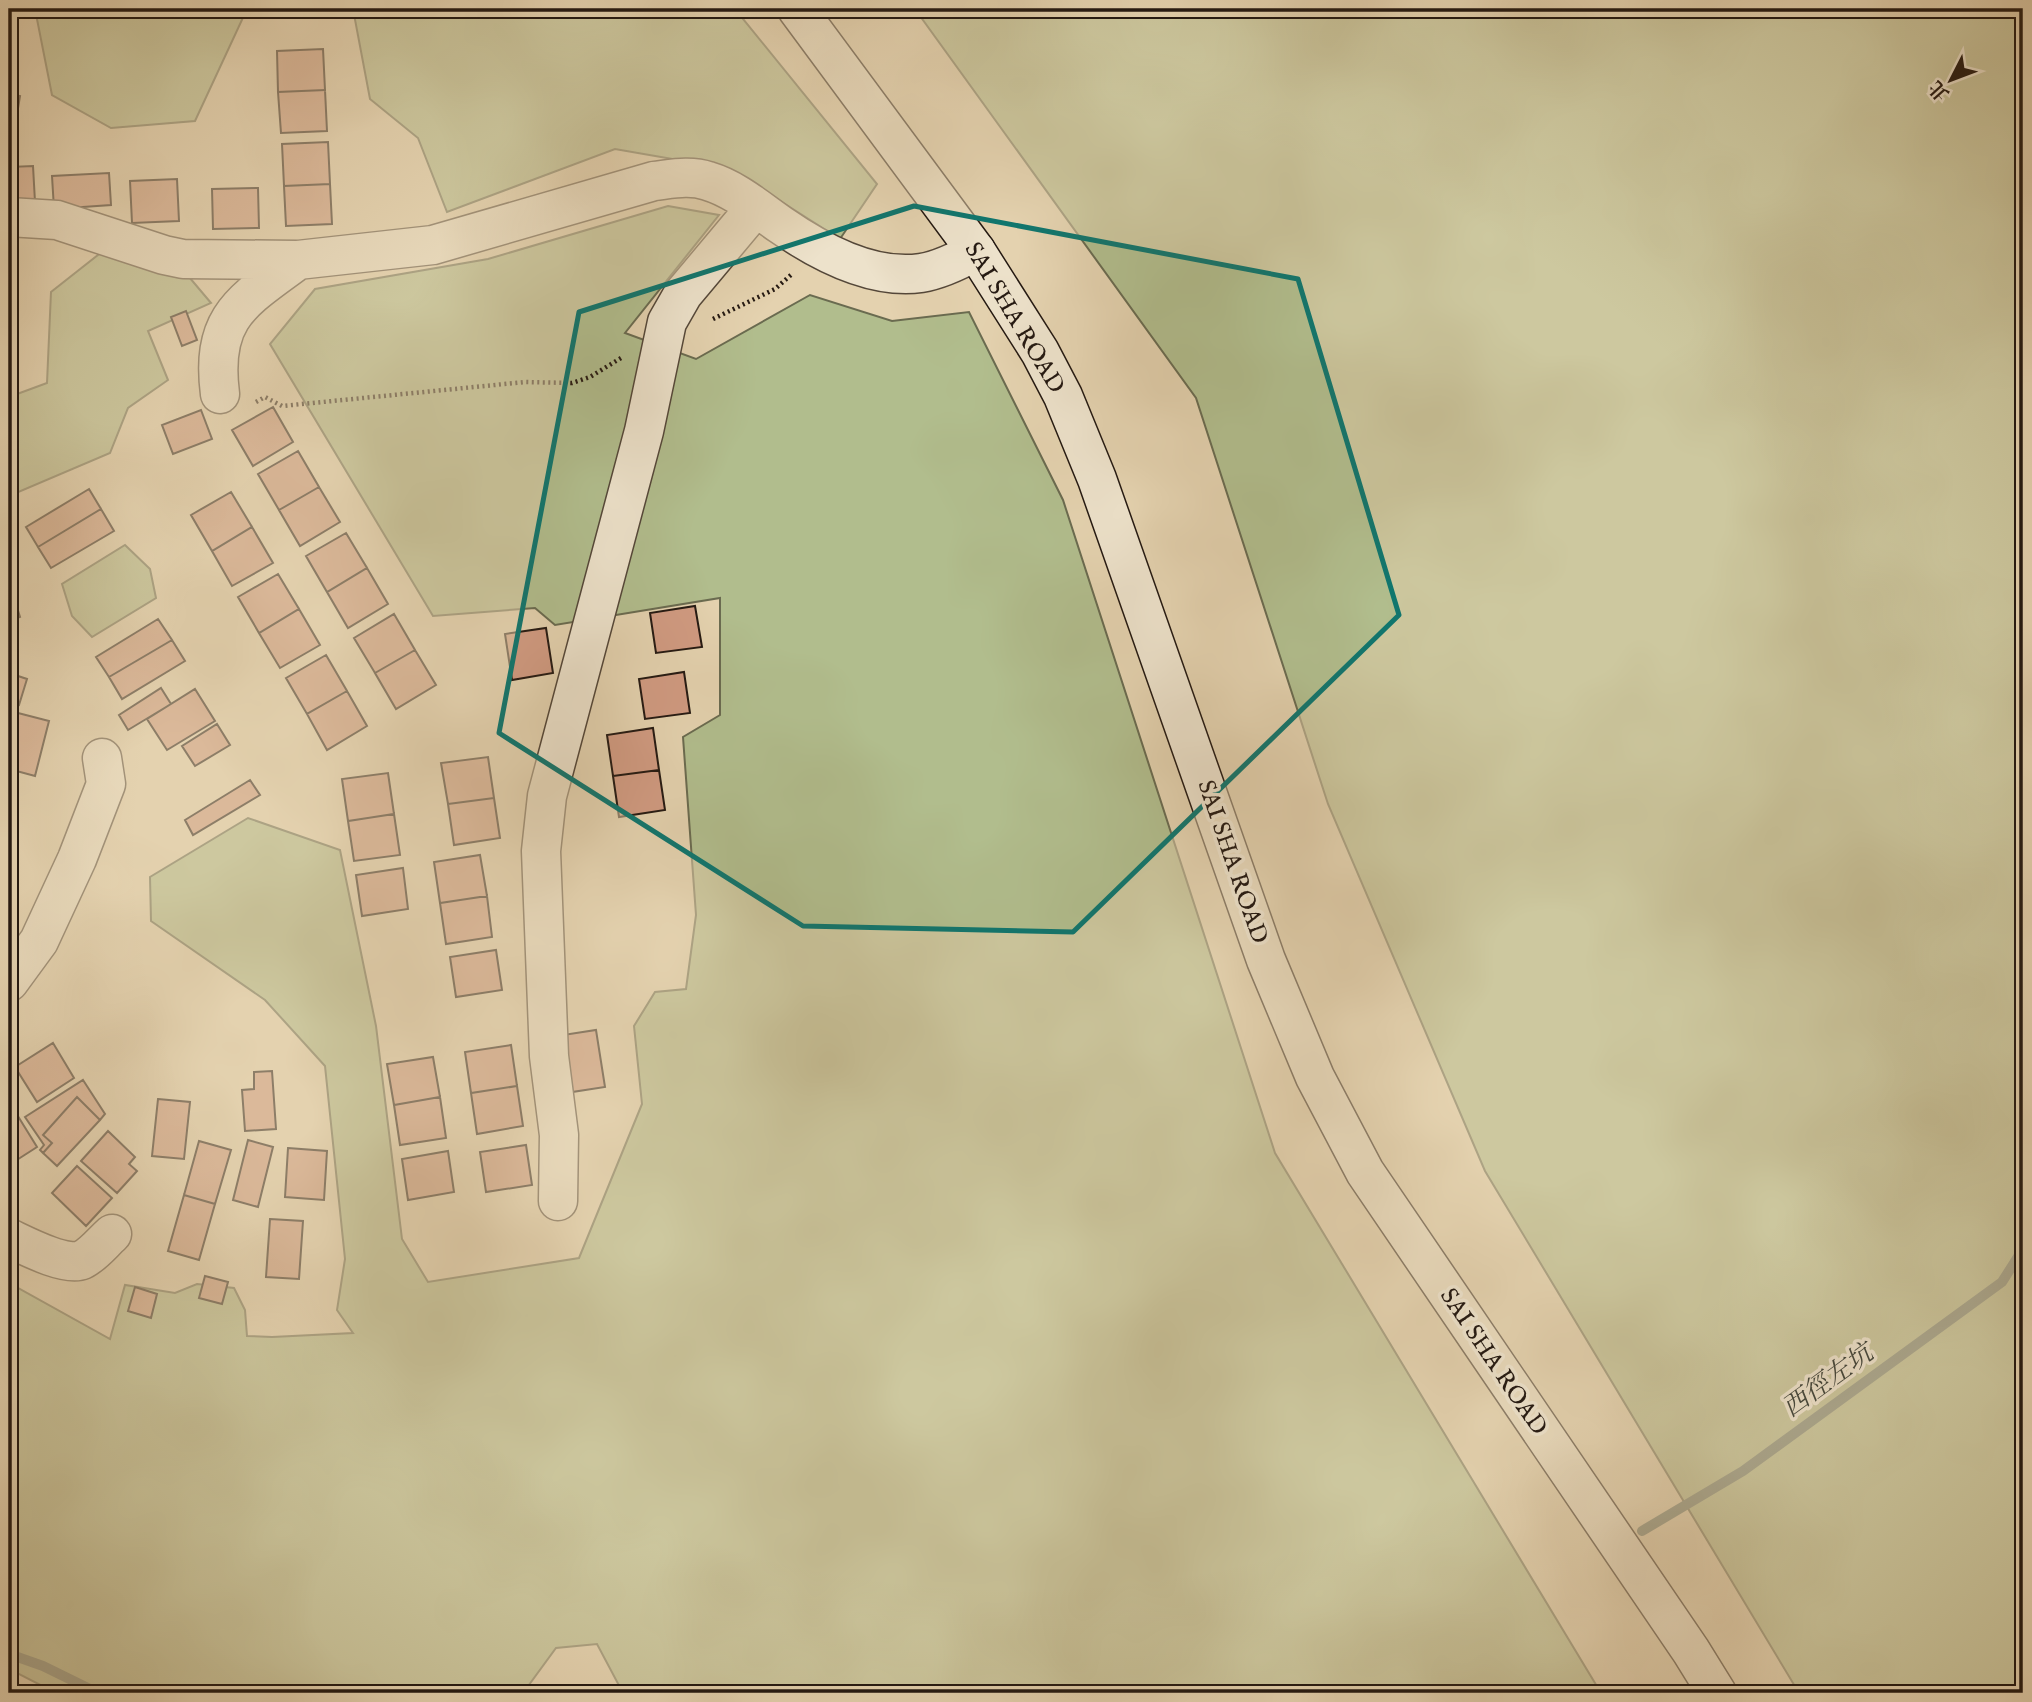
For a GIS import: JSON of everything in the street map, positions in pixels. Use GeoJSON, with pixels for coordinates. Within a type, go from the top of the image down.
{"type":"FeatureCollection","features":[{"type":"Feature","properties":{"kind":"street","name":"SAI SHA ROAD"},"geometry":{"type":"LineString","coordinates":[[797,9],[976,251],[1040,352],[1081,438],[1291,1025],[1336,1119],[1391,1212],[1717,1693]]}},
{"type":"Feature","properties":{"kind":"street"},"geometry":{"type":"LineString","coordinates":[[9,217],[57,220],[183,259],[298,260],[433,245],[654,181],[689,177],[707,180],[740,195],[818,248],[878,271],[921,273],[959,261],[976,251]]}},
{"type":"Feature","properties":{"kind":"street"},"geometry":{"type":"LineString","coordinates":[[558,1200],[559,1135],[549,1056],[541,851],[547,796],[644,431],[667,322],[684,294],[755,207]]}},
{"type":"Feature","properties":{"kind":"street"},"geometry":{"type":"LineString","coordinates":[[220,394],[217,356],[232,315],[242,302],[298,260]]}},
{"type":"Feature","properties":{"kind":"street"},"geometry":{"type":"LineString","coordinates":[[9,982],[39,941],[77,859],[106,784],[102,758]]}},
{"type":"Feature","properties":{"kind":"street"},"geometry":{"type":"LineString","coordinates":[[9,1238],[46,1254],[77,1261],[86,1257],[112,1234]]}},
{"type":"Feature","properties":{"kind":"path"},"geometry":{"type":"LineString","coordinates":[[705,323],[783,285],[799,266]]}},
{"type":"Feature","properties":{"kind":"path"},"geometry":{"type":"LineString","coordinates":[[282,405],[525,382],[572,383],[596,375],[610,364],[665,335]]}},
{"type":"Feature","properties":{"kind":"highlighted area"},"geometry":{"type":"Polygon","coordinates":[[[914,206],[1298,279],[1399,615],[1073,932],[803,926],[499,733],[579,312],[914,206]]]}},
{"type":"Feature","properties":{"kind":"green space"},"geometry":{"type":"Polygon","coordinates":[[[35,9],[247,9],[195,121],[111,128],[52,95],[35,9]]]}},
{"type":"Feature","properties":{"kind":"green space"},"geometry":{"type":"Polygon","coordinates":[[[353,9],[735,9],[877,184],[840,239],[730,169],[615,149],[447,212],[418,138],[370,99],[353,9]]]}},
{"type":"Feature","properties":{"kind":"green space"},"geometry":{"type":"Polygon","coordinates":[[[915,9],[2023,9],[2023,1693],[1799,1693],[1485,1171],[1328,804],[1196,398],[915,9]]]}},
{"type":"Feature","properties":{"kind":"green space"},"geometry":{"type":"Polygon","coordinates":[[[668,206],[719,215],[625,333],[696,359],[810,295],[892,321],[969,312],[1063,500],[1275,1153],[1601,1693],[623,1693],[597,1644],[556,1648],[523,1693],[56,1693],[9,1669],[9,1283],[110,1339],[125,1285],[175,1293],[197,1284],[234,1288],[245,1310],[247,1336],[353,1333],[337,1310],[345,1259],[325,1066],[265,1000],[151,921],[150,877],[248,818],[340,850],[376,1026],[402,1239],[428,1282],[579,1258],[642,1104],[634,1026],[655,992],[686,989],[696,915],[683,737],[720,715],[720,598],[555,625],[535,608],[433,616],[270,344],[315,289],[488,259],[668,206]]]}},
{"type":"Feature","properties":{"kind":"green space"},"geometry":{"type":"Polygon","coordinates":[[[103,251],[184,271],[211,303],[148,331],[168,380],[128,408],[110,453],[9,496],[9,397],[47,383],[51,292],[103,251]]]}},
{"type":"Feature","properties":{"kind":"green space"},"geometry":{"type":"Polygon","coordinates":[[[125,545],[150,569],[156,598],[92,637],[72,616],[62,584],[125,545]]]}},
{"type":"Feature","properties":{"kind":"building"},"geometry":{"type":"Polygon","coordinates":[[[323,49],[325,90],[278,92],[277,51],[323,49]]]}},
{"type":"Feature","properties":{"kind":"building"},"geometry":{"type":"Polygon","coordinates":[[[325,90],[327,131],[281,133],[278,92],[325,90]]]}},
{"type":"Feature","properties":{"kind":"building"},"geometry":{"type":"Polygon","coordinates":[[[9,94],[20,96],[12,145],[9,144],[9,94]]]}},
{"type":"Feature","properties":{"kind":"building"},"geometry":{"type":"Polygon","coordinates":[[[328,142],[330,184],[284,186],[282,144],[328,142]]]}},
{"type":"Feature","properties":{"kind":"building"},"geometry":{"type":"Polygon","coordinates":[[[9,164],[10,167],[33,166],[35,202],[9,203],[9,164]]]}},
{"type":"Feature","properties":{"kind":"building"},"geometry":{"type":"Polygon","coordinates":[[[109,173],[111,205],[54,209],[52,176],[109,173]]]}},
{"type":"Feature","properties":{"kind":"building"},"geometry":{"type":"Polygon","coordinates":[[[177,179],[179,221],[132,223],[130,181],[177,179]]]}},
{"type":"Feature","properties":{"kind":"building"},"geometry":{"type":"Polygon","coordinates":[[[330,184],[332,224],[286,226],[284,186],[330,184]]]}},
{"type":"Feature","properties":{"kind":"building"},"geometry":{"type":"Polygon","coordinates":[[[258,188],[259,228],[213,229],[212,189],[258,188]]]}},
{"type":"Feature","properties":{"kind":"building"},"geometry":{"type":"Polygon","coordinates":[[[186,311],[197,340],[182,346],[171,317],[186,311]]]}},
{"type":"Feature","properties":{"kind":"building"},"geometry":{"type":"Polygon","coordinates":[[[9,349],[14,365],[9,367],[9,349]]]}},
{"type":"Feature","properties":{"kind":"building"},"geometry":{"type":"Polygon","coordinates":[[[273,407],[293,442],[253,466],[232,430],[273,407]]]}},
{"type":"Feature","properties":{"kind":"building"},"geometry":{"type":"Polygon","coordinates":[[[201,410],[212,439],[173,454],[162,425],[201,410]]]}},
{"type":"Feature","properties":{"kind":"building"},"geometry":{"type":"Polygon","coordinates":[[[298,451],[319,487],[279,510],[258,474],[298,451]]]}},
{"type":"Feature","properties":{"kind":"building"},"geometry":{"type":"Polygon","coordinates":[[[319,487],[340,522],[300,546],[279,510],[319,487]]]}},
{"type":"Feature","properties":{"kind":"building"},"geometry":{"type":"Polygon","coordinates":[[[89,489],[101,509],[38,547],[26,527],[89,489]]]}},
{"type":"Feature","properties":{"kind":"building"},"geometry":{"type":"Polygon","coordinates":[[[231,492],[252,527],[212,551],[191,515],[231,492]]]}},
{"type":"Feature","properties":{"kind":"building"},"geometry":{"type":"Polygon","coordinates":[[[101,509],[114,531],[51,568],[38,547],[101,509]]]}},
{"type":"Feature","properties":{"kind":"building"},"geometry":{"type":"Polygon","coordinates":[[[252,527],[273,563],[232,586],[212,551],[252,527]]]}},
{"type":"Feature","properties":{"kind":"building"},"geometry":{"type":"Polygon","coordinates":[[[346,533],[367,568],[327,592],[306,556],[346,533]]]}},
{"type":"Feature","properties":{"kind":"building"},"geometry":{"type":"Polygon","coordinates":[[[367,568],[388,604],[348,628],[327,592],[367,568]]]}},
{"type":"Feature","properties":{"kind":"building"},"geometry":{"type":"Polygon","coordinates":[[[278,574],[299,609],[259,633],[238,597],[278,574]]]}},
{"type":"Feature","properties":{"kind":"building"},"geometry":{"type":"Polygon","coordinates":[[[11,589],[20,617],[9,621],[9,590],[11,589]]]}},
{"type":"Feature","properties":{"kind":"building"},"geometry":{"type":"Polygon","coordinates":[[[695,606],[702,647],[656,653],[650,613],[695,606]]]}},
{"type":"Feature","properties":{"kind":"building"},"geometry":{"type":"Polygon","coordinates":[[[299,609],[320,645],[280,668],[259,633],[299,609]]]}},
{"type":"Feature","properties":{"kind":"building"},"geometry":{"type":"Polygon","coordinates":[[[394,614],[415,650],[375,673],[354,638],[394,614]]]}},
{"type":"Feature","properties":{"kind":"building"},"geometry":{"type":"Polygon","coordinates":[[[158,619],[172,640],[109,677],[96,657],[158,619]]]}},
{"type":"Feature","properties":{"kind":"building"},"geometry":{"type":"Polygon","coordinates":[[[546,628],[553,673],[512,680],[505,634],[546,628]]]}},
{"type":"Feature","properties":{"kind":"building"},"geometry":{"type":"Polygon","coordinates":[[[172,640],[185,661],[122,699],[109,677],[172,640]]]}},
{"type":"Feature","properties":{"kind":"building"},"geometry":{"type":"Polygon","coordinates":[[[415,650],[436,685],[396,709],[375,673],[415,650]]]}},
{"type":"Feature","properties":{"kind":"building"},"geometry":{"type":"Polygon","coordinates":[[[326,655],[347,691],[307,714],[286,678],[326,655]]]}},
{"type":"Feature","properties":{"kind":"building"},"geometry":{"type":"Polygon","coordinates":[[[684,672],[690,713],[645,719],[639,679],[684,672]]]}},
{"type":"Feature","properties":{"kind":"building"},"geometry":{"type":"Polygon","coordinates":[[[9,673],[27,679],[19,705],[9,702],[9,673]]]}},
{"type":"Feature","properties":{"kind":"building"},"geometry":{"type":"Polygon","coordinates":[[[161,688],[171,704],[128,730],[119,715],[161,688]]]}},
{"type":"Feature","properties":{"kind":"building"},"geometry":{"type":"Polygon","coordinates":[[[195,689],[215,721],[167,750],[147,719],[195,689]]]}},
{"type":"Feature","properties":{"kind":"building"},"geometry":{"type":"Polygon","coordinates":[[[347,691],[367,726],[327,750],[307,714],[347,691]]]}},
{"type":"Feature","properties":{"kind":"building"},"geometry":{"type":"Polygon","coordinates":[[[18,713],[49,721],[35,776],[9,769],[9,748],[18,713]]]}},
{"type":"Feature","properties":{"kind":"building"},"geometry":{"type":"Polygon","coordinates":[[[217,724],[230,745],[195,766],[182,746],[217,724]]]}},
{"type":"Feature","properties":{"kind":"building"},"geometry":{"type":"Polygon","coordinates":[[[653,728],[659,770],[613,776],[607,735],[653,728]]]}},
{"type":"Feature","properties":{"kind":"building"},"geometry":{"type":"Polygon","coordinates":[[[488,757],[494,798],[448,804],[441,763],[488,757]]]}},
{"type":"Feature","properties":{"kind":"building"},"geometry":{"type":"Polygon","coordinates":[[[659,770],[665,810],[619,817],[613,776],[659,770]]]}},
{"type":"Feature","properties":{"kind":"building"},"geometry":{"type":"Polygon","coordinates":[[[388,773],[394,814],[348,821],[342,779],[388,773]]]}},
{"type":"Feature","properties":{"kind":"building"},"geometry":{"type":"Polygon","coordinates":[[[250,780],[260,795],[193,835],[185,820],[250,780]]]}},
{"type":"Feature","properties":{"kind":"building"},"geometry":{"type":"Polygon","coordinates":[[[494,798],[500,838],[454,845],[448,804],[494,798]]]}},
{"type":"Feature","properties":{"kind":"building"},"geometry":{"type":"Polygon","coordinates":[[[394,814],[400,855],[354,861],[348,821],[394,814]]]}},
{"type":"Feature","properties":{"kind":"building"},"geometry":{"type":"Polygon","coordinates":[[[480,855],[487,896],[440,903],[434,862],[480,855]]]}},
{"type":"Feature","properties":{"kind":"building"},"geometry":{"type":"Polygon","coordinates":[[[403,868],[408,909],[362,916],[356,875],[403,868]]]}},
{"type":"Feature","properties":{"kind":"building"},"geometry":{"type":"Polygon","coordinates":[[[487,896],[492,937],[446,944],[440,903],[487,896]]]}},
{"type":"Feature","properties":{"kind":"building"},"geometry":{"type":"Polygon","coordinates":[[[9,920],[15,925],[11,938],[9,936],[9,920]]]}},
{"type":"Feature","properties":{"kind":"building"},"geometry":{"type":"Polygon","coordinates":[[[496,950],[502,990],[456,997],[450,957],[496,950]]]}},
{"type":"Feature","properties":{"kind":"building"},"geometry":{"type":"Polygon","coordinates":[[[596,1030],[605,1087],[572,1092],[563,1035],[596,1030]]]}},
{"type":"Feature","properties":{"kind":"building"},"geometry":{"type":"Polygon","coordinates":[[[53,1043],[74,1078],[37,1102],[15,1067],[53,1043]]]}},
{"type":"Feature","properties":{"kind":"building"},"geometry":{"type":"Polygon","coordinates":[[[511,1045],[517,1086],[471,1093],[465,1052],[511,1045]]]}},
{"type":"Feature","properties":{"kind":"building"},"geometry":{"type":"Polygon","coordinates":[[[433,1057],[440,1097],[394,1105],[387,1064],[433,1057]]]}},
{"type":"Feature","properties":{"kind":"building"},"geometry":{"type":"Polygon","coordinates":[[[272,1071],[276,1129],[245,1131],[242,1090],[254,1089],[254,1072],[272,1071]]]}},
{"type":"Feature","properties":{"kind":"building"},"geometry":{"type":"Polygon","coordinates":[[[83,1080],[105,1114],[100,1120],[77,1097],[43,1135],[52,1143],[43,1153],[40,1150],[44,1145],[25,1117],[83,1080]]]}},
{"type":"Feature","properties":{"kind":"building"},"geometry":{"type":"Polygon","coordinates":[[[517,1086],[523,1126],[477,1134],[471,1093],[517,1086]]]}},
{"type":"Feature","properties":{"kind":"building"},"geometry":{"type":"Polygon","coordinates":[[[77,1097],[100,1120],[57,1166],[43,1153],[52,1143],[43,1135],[77,1097]]]}},
{"type":"Feature","properties":{"kind":"building"},"geometry":{"type":"Polygon","coordinates":[[[440,1097],[446,1138],[400,1145],[394,1105],[440,1097]]]}},
{"type":"Feature","properties":{"kind":"building"},"geometry":{"type":"Polygon","coordinates":[[[158,1099],[190,1102],[184,1159],[152,1156],[158,1099]]]}},
{"type":"Feature","properties":{"kind":"building"},"geometry":{"type":"Polygon","coordinates":[[[9,1102],[16,1113],[9,1117],[9,1102]]]}},
{"type":"Feature","properties":{"kind":"building"},"geometry":{"type":"Polygon","coordinates":[[[16,1113],[37,1147],[9,1165],[9,1117],[16,1113]]]}},
{"type":"Feature","properties":{"kind":"building"},"geometry":{"type":"Polygon","coordinates":[[[108,1131],[135,1157],[129,1164],[137,1171],[117,1193],[81,1161],[108,1131]]]}},
{"type":"Feature","properties":{"kind":"building"},"geometry":{"type":"Polygon","coordinates":[[[248,1140],[273,1147],[258,1207],[233,1200],[248,1140]]]}},
{"type":"Feature","properties":{"kind":"building"},"geometry":{"type":"Polygon","coordinates":[[[199,1141],[231,1150],[215,1204],[184,1195],[199,1141]]]}},
{"type":"Feature","properties":{"kind":"building"},"geometry":{"type":"Polygon","coordinates":[[[526,1145],[532,1185],[486,1192],[480,1152],[526,1145]]]}},
{"type":"Feature","properties":{"kind":"building"},"geometry":{"type":"Polygon","coordinates":[[[288,1148],[327,1151],[324,1200],[285,1197],[288,1148]]]}},
{"type":"Feature","properties":{"kind":"building"},"geometry":{"type":"Polygon","coordinates":[[[448,1151],[454,1192],[408,1200],[402,1159],[448,1151]]]}},
{"type":"Feature","properties":{"kind":"building"},"geometry":{"type":"Polygon","coordinates":[[[77,1166],[112,1198],[86,1226],[52,1193],[77,1166]]]}},
{"type":"Feature","properties":{"kind":"building"},"geometry":{"type":"Polygon","coordinates":[[[184,1195],[215,1204],[199,1260],[168,1251],[184,1195]]]}},
{"type":"Feature","properties":{"kind":"building"},"geometry":{"type":"Polygon","coordinates":[[[270,1219],[303,1221],[299,1279],[266,1277],[270,1219]]]}},
{"type":"Feature","properties":{"kind":"building"},"geometry":{"type":"Polygon","coordinates":[[[205,1276],[228,1282],[222,1304],[199,1298],[205,1276]]]}},
{"type":"Feature","properties":{"kind":"building"},"geometry":{"type":"Polygon","coordinates":[[[135,1287],[157,1294],[151,1318],[128,1311],[135,1287]]]}},
{"type":"Feature","properties":{"kind":"waterway","name":"西徑左坑"},"geometry":{"type":"LineString","coordinates":[[1642,1531],[1743,1471],[2002,1282],[2023,1249]]}},
{"type":"Feature","properties":{"kind":"waterway"},"geometry":{"type":"LineString","coordinates":[[9,1654],[43,1666],[98,1693]]}}]}
